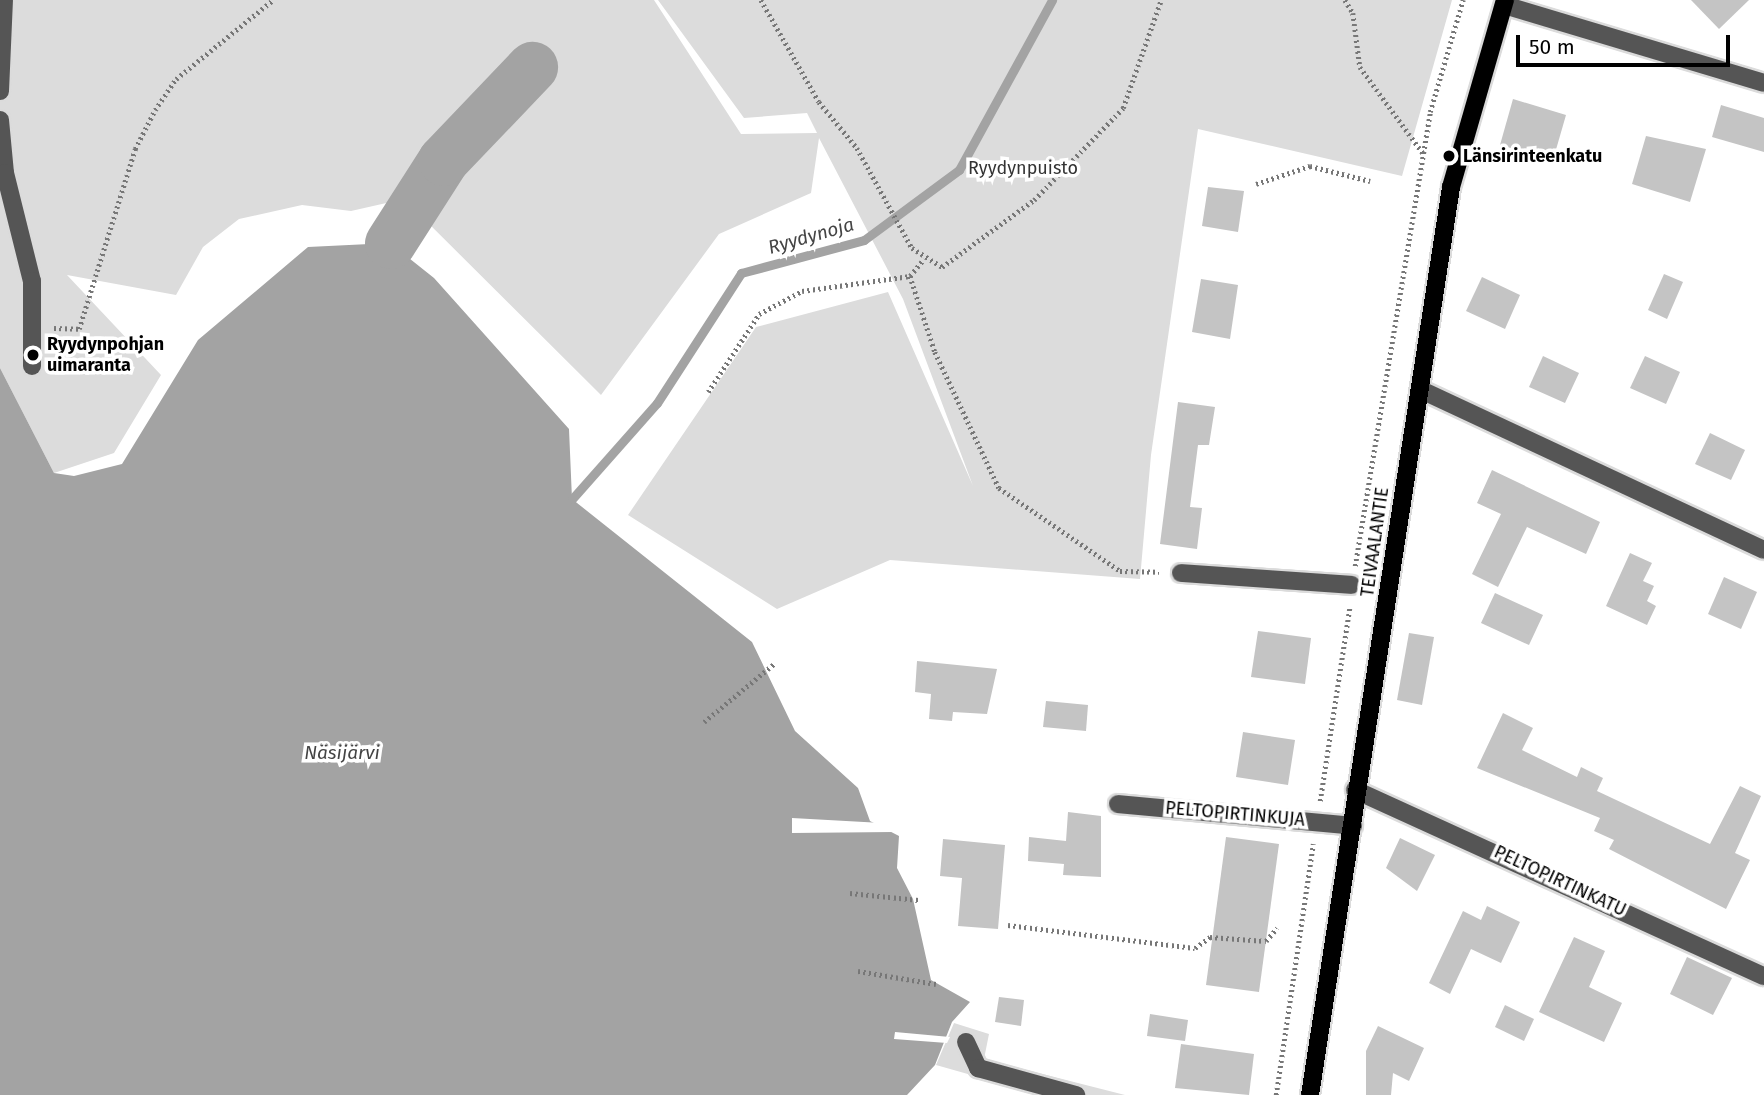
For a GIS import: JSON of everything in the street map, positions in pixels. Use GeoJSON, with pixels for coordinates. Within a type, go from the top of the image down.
{"type":"FeatureCollection","features":[{"type":"Feature","properties":{"kind":"main road","name":"TEIVAALANTIE"},"geometry":{"type":"LineString","coordinates":[[1310,1095],[1353,826],[1355,790],[1451,187],[1505,3]]}},
{"type":"Feature","properties":{"kind":"street"},"geometry":{"type":"LineString","coordinates":[[0,91],[4,0]]}},
{"type":"Feature","properties":{"kind":"street"},"geometry":{"type":"LineString","coordinates":[[1505,3],[1764,83]]}},
{"type":"Feature","properties":{"kind":"street"},"geometry":{"type":"LineString","coordinates":[[0,120],[5,173],[32,281],[33,366]]}},
{"type":"Feature","properties":{"kind":"street"},"geometry":{"type":"LineString","coordinates":[[1420,390],[1764,550]]}},
{"type":"Feature","properties":{"kind":"street"},"geometry":{"type":"LineString","coordinates":[[1181,573],[1352,585]]}},
{"type":"Feature","properties":{"kind":"street","name":"PELTOPIRTINKATU"},"geometry":{"type":"LineString","coordinates":[[1355,790],[1764,976]]}},
{"type":"Feature","properties":{"kind":"street","name":"PELTOPIRTINKUJA"},"geometry":{"type":"LineString","coordinates":[[1118,804],[1353,826]]}},
{"type":"Feature","properties":{"kind":"street"},"geometry":{"type":"LineString","coordinates":[[966,1042],[978,1068],[1076,1095]]}},
{"type":"Feature","properties":{"kind":"path"},"geometry":{"type":"LineString","coordinates":[[32,318],[65,333],[79,329],[129,183],[135,149],[176,79],[274,0]]}},
{"type":"Feature","properties":{"kind":"path"},"geometry":{"type":"LineString","coordinates":[[761,0],[819,102],[857,148],[912,248],[942,267],[1034,200],[1123,108],[1161,0]]}},
{"type":"Feature","properties":{"kind":"path"},"geometry":{"type":"LineString","coordinates":[[1345,0],[1353,13],[1360,67],[1423,153]]}},
{"type":"Feature","properties":{"kind":"path"},"geometry":{"type":"LineString","coordinates":[[1276,1095],[1352,585],[1423,153],[1463,0]]}},
{"type":"Feature","properties":{"kind":"path"},"geometry":{"type":"LineString","coordinates":[[1256,184],[1310,166],[1370,181]]}},
{"type":"Feature","properties":{"kind":"path"},"geometry":{"type":"LineString","coordinates":[[708,392],[759,314],[803,291],[910,276],[924,258]]}},
{"type":"Feature","properties":{"kind":"path"},"geometry":{"type":"LineString","coordinates":[[910,276],[935,352],[999,488],[1120,570],[1181,573]]}},
{"type":"Feature","properties":{"kind":"path"},"geometry":{"type":"LineString","coordinates":[[704,722],[775,663]]}},
{"type":"Feature","properties":{"kind":"path"},"geometry":{"type":"LineString","coordinates":[[850,892],[919,900]]}},
{"type":"Feature","properties":{"kind":"path"},"geometry":{"type":"LineString","coordinates":[[1008,925],[1195,948],[1210,937],[1266,941],[1277,928]]}},
{"type":"Feature","properties":{"kind":"path"},"geometry":{"type":"LineString","coordinates":[[858,971],[936,984]]}},
{"type":"Feature","properties":{"kind":"green space","name":"Ryydynpuisto"},"geometry":{"type":"Polygon","coordinates":[[[0,0],[654,0],[741,134],[817,133],[807,113],[744,118],[658,0],[1452,0],[1402,176],[1198,129],[1151,455],[1140,579],[890,560],[777,609],[628,515],[756,327],[888,292],[973,486],[903,299],[819,138],[811,193],[719,234],[601,395],[404,199],[351,211],[302,205],[239,219],[203,247],[176,295],[67,275],[161,375],[114,453],[54,473],[0,368],[0,0]]]}},
{"type":"Feature","properties":{"kind":"green space"},"geometry":{"type":"Polygon","coordinates":[[[954,1023],[989,1034],[984,1059],[1125,1095],[1042,1095],[936,1065],[954,1023]]]}},
{"type":"Feature","properties":{"kind":"water","name":"Näsijärvi"},"geometry":{"type":"Polygon","coordinates":[[[390,243],[434,278],[569,429],[572,499],[752,642],[795,731],[858,788],[870,821],[899,836],[897,868],[913,899],[931,980],[970,1002],[952,1022],[935,1065],[907,1095],[0,1095],[0,368],[54,473],[74,476],[122,464],[198,340],[308,247],[390,243]]]}},
{"type":"Feature","properties":{"kind":"pier"},"geometry":{"type":"Polygon","coordinates":[[[792,818],[882,823],[893,832],[792,833],[792,818]]]}},
{"type":"Feature","properties":{"kind":"pier"},"geometry":{"type":"Polygon","coordinates":[[[895,1032],[950,1037],[947,1043],[894,1039],[895,1032]]]}},
{"type":"Feature","properties":{"kind":"building"},"geometry":{"type":"Polygon","coordinates":[[[1691,0],[1749,0],[1719,29],[1691,0]]]}},
{"type":"Feature","properties":{"kind":"building"},"geometry":{"type":"Polygon","coordinates":[[[1513,99],[1566,115],[1553,160],[1500,145],[1513,99]]]}},
{"type":"Feature","properties":{"kind":"building"},"geometry":{"type":"Polygon","coordinates":[[[1721,105],[1764,118],[1764,152],[1712,137],[1721,105]]]}},
{"type":"Feature","properties":{"kind":"building"},"geometry":{"type":"Polygon","coordinates":[[[1646,136],[1706,149],[1690,202],[1632,184],[1646,136]]]}},
{"type":"Feature","properties":{"kind":"building"},"geometry":{"type":"Polygon","coordinates":[[[1208,187],[1244,191],[1238,232],[1202,226],[1208,187]]]}},
{"type":"Feature","properties":{"kind":"building"},"geometry":{"type":"Polygon","coordinates":[[[1664,274],[1683,282],[1667,319],[1648,310],[1664,274]]]}},
{"type":"Feature","properties":{"kind":"building"},"geometry":{"type":"Polygon","coordinates":[[[1482,277],[1520,295],[1505,329],[1466,311],[1482,277]]]}},
{"type":"Feature","properties":{"kind":"building"},"geometry":{"type":"Polygon","coordinates":[[[1201,279],[1238,285],[1230,339],[1192,332],[1201,279]]]}},
{"type":"Feature","properties":{"kind":"building"},"geometry":{"type":"Polygon","coordinates":[[[1543,356],[1579,373],[1565,403],[1529,387],[1543,356]]]}},
{"type":"Feature","properties":{"kind":"building"},"geometry":{"type":"Polygon","coordinates":[[[1645,356],[1680,372],[1666,404],[1630,388],[1645,356]]]}},
{"type":"Feature","properties":{"kind":"building"},"geometry":{"type":"Polygon","coordinates":[[[1178,402],[1215,407],[1209,445],[1198,445],[1190,507],[1202,508],[1197,549],[1160,544],[1178,402]]]}},
{"type":"Feature","properties":{"kind":"building"},"geometry":{"type":"Polygon","coordinates":[[[1710,433],[1745,450],[1731,480],[1695,464],[1710,433]]]}},
{"type":"Feature","properties":{"kind":"building"},"geometry":{"type":"Polygon","coordinates":[[[1492,470],[1600,522],[1586,554],[1527,527],[1498,587],[1472,574],[1501,514],[1477,503],[1492,470]]]}},
{"type":"Feature","properties":{"kind":"building"},"geometry":{"type":"Polygon","coordinates":[[[1630,553],[1652,563],[1643,581],[1654,586],[1647,601],[1656,606],[1647,625],[1606,606],[1630,553]]]}},
{"type":"Feature","properties":{"kind":"building"},"geometry":{"type":"Polygon","coordinates":[[[1724,577],[1757,592],[1741,629],[1708,614],[1724,577]]]}},
{"type":"Feature","properties":{"kind":"building"},"geometry":{"type":"Polygon","coordinates":[[[1495,593],[1543,615],[1529,645],[1481,623],[1495,593]]]}},
{"type":"Feature","properties":{"kind":"building"},"geometry":{"type":"Polygon","coordinates":[[[1258,631],[1311,638],[1305,684],[1251,677],[1258,631]]]}},
{"type":"Feature","properties":{"kind":"building"},"geometry":{"type":"Polygon","coordinates":[[[1409,633],[1434,637],[1422,705],[1397,700],[1409,633]]]}},
{"type":"Feature","properties":{"kind":"building"},"geometry":{"type":"Polygon","coordinates":[[[917,661],[997,669],[987,714],[953,712],[952,721],[929,719],[931,694],[915,692],[917,661]]]}},
{"type":"Feature","properties":{"kind":"building"},"geometry":{"type":"Polygon","coordinates":[[[1046,701],[1088,705],[1086,731],[1043,727],[1046,701]]]}},
{"type":"Feature","properties":{"kind":"building"},"geometry":{"type":"Polygon","coordinates":[[[1503,713],[1533,728],[1522,750],[1577,777],[1581,767],[1603,778],[1597,791],[1710,844],[1740,786],[1761,796],[1735,853],[1750,860],[1726,909],[1609,849],[1614,840],[1594,831],[1600,818],[1477,768],[1503,713]]]}},
{"type":"Feature","properties":{"kind":"building"},"geometry":{"type":"Polygon","coordinates":[[[1243,732],[1295,740],[1288,785],[1236,777],[1243,732]]]}},
{"type":"Feature","properties":{"kind":"building"},"geometry":{"type":"Polygon","coordinates":[[[1068,812],[1101,816],[1101,877],[1063,875],[1064,864],[1028,861],[1029,837],[1066,841],[1068,812]]]}},
{"type":"Feature","properties":{"kind":"building"},"geometry":{"type":"Polygon","coordinates":[[[1226,837],[1279,844],[1259,992],[1206,985],[1226,837]]]}},
{"type":"Feature","properties":{"kind":"building"},"geometry":{"type":"Polygon","coordinates":[[[1400,838],[1435,855],[1417,891],[1386,868],[1400,838]]]}},
{"type":"Feature","properties":{"kind":"building"},"geometry":{"type":"Polygon","coordinates":[[[943,839],[1005,845],[998,929],[958,926],[962,878],[940,876],[943,839]]]}},
{"type":"Feature","properties":{"kind":"building"},"geometry":{"type":"Polygon","coordinates":[[[1487,906],[1520,922],[1501,963],[1471,949],[1450,994],[1429,983],[1463,911],[1481,920],[1487,906]]]}},
{"type":"Feature","properties":{"kind":"building"},"geometry":{"type":"Polygon","coordinates":[[[1574,937],[1605,951],[1589,987],[1622,1003],[1604,1042],[1539,1012],[1574,937]]]}},
{"type":"Feature","properties":{"kind":"building"},"geometry":{"type":"Polygon","coordinates":[[[1687,957],[1732,978],[1713,1015],[1670,994],[1687,957]]]}},
{"type":"Feature","properties":{"kind":"building"},"geometry":{"type":"Polygon","coordinates":[[[999,997],[1024,1000],[1021,1026],[995,1022],[999,997]]]}},
{"type":"Feature","properties":{"kind":"building"},"geometry":{"type":"Polygon","coordinates":[[[1505,1005],[1534,1019],[1524,1041],[1495,1027],[1505,1005]]]}},
{"type":"Feature","properties":{"kind":"building"},"geometry":{"type":"Polygon","coordinates":[[[1150,1014],[1188,1020],[1185,1041],[1147,1036],[1150,1014]]]}},
{"type":"Feature","properties":{"kind":"building"},"geometry":{"type":"Polygon","coordinates":[[[1378,1026],[1424,1048],[1409,1081],[1393,1073],[1391,1095],[1366,1095],[1366,1051],[1378,1026]]]}},
{"type":"Feature","properties":{"kind":"building"},"geometry":{"type":"Polygon","coordinates":[[[1181,1044],[1254,1054],[1249,1095],[1175,1088],[1181,1044]]]}},
{"type":"Feature","properties":{"kind":"waterway","name":"Ryydynoja"},"geometry":{"type":"LineString","coordinates":[[572,499],[657,403],[741,273],[864,240],[959,170],[1052,0]]}},
{"type":"Feature","properties":{"kind":"waterway"},"geometry":{"type":"LineString","coordinates":[[390,243],[443,160],[532,67]]}},
{"type":"Feature","properties":{"kind":"place","name":"Länsirinteenkatu"},"geometry":{"type":"Point","coordinates":[1449,156]}},
{"type":"Feature","properties":{"kind":"place","name":"Ryydynpohjan uimaranta"},"geometry":{"type":"Point","coordinates":[33,355]}}]}
